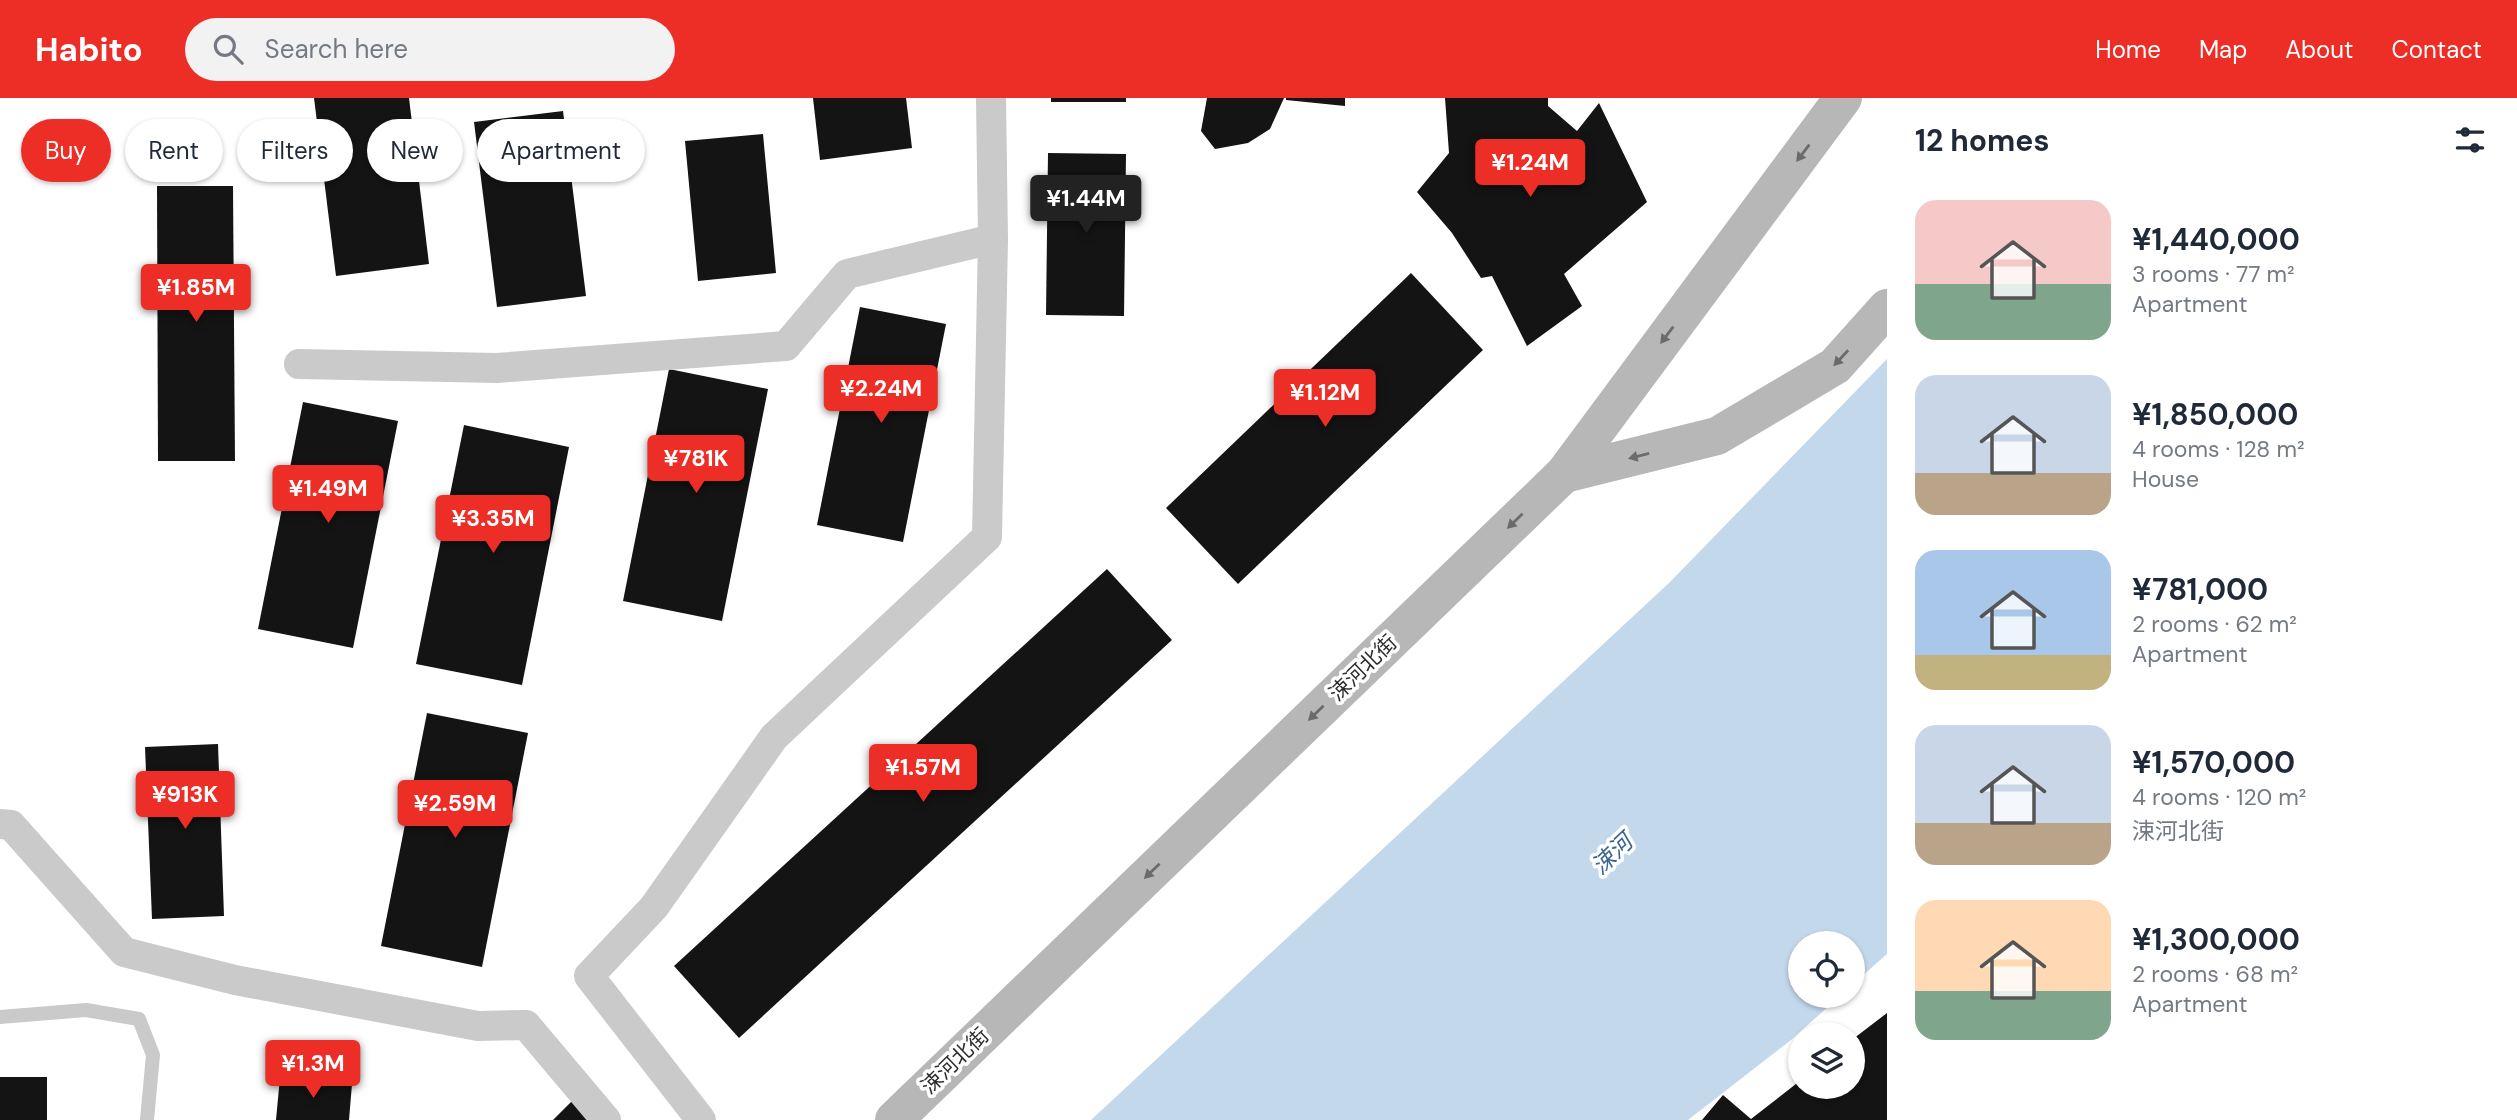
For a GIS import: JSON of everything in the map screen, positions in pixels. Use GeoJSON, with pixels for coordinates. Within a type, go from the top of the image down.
{"type":"FeatureCollection","features":[{"type":"Feature","properties":{"kind":"main road","name":"涑河北街"},"geometry":{"type":"LineString","coordinates":[[894,1120],[1564,474],[1843,98]]}},
{"type":"Feature","properties":{"kind":"main road"},"geometry":{"type":"LineString","coordinates":[[1564,474],[1717,436],[1835,366],[1887,308]]}},
{"type":"Feature","properties":{"kind":"street"},"geometry":{"type":"LineString","coordinates":[[701,1120],[589,976],[654,908],[774,737],[987,537],[993,239],[990,98]]}},
{"type":"Feature","properties":{"kind":"street"},"geometry":{"type":"LineString","coordinates":[[299,364],[496,369],[786,346],[847,274],[993,239]]}},
{"type":"Feature","properties":{"kind":"street"},"geometry":{"type":"LineString","coordinates":[[0,824],[11,825],[124,952],[235,980],[478,1026],[526,1025],[606,1120]]}},
{"type":"Feature","properties":{"kind":"lane"},"geometry":{"type":"LineString","coordinates":[[0,1017],[86,1010],[139,1019],[153,1055],[147,1120]]}},
{"type":"Feature","properties":{"kind":"water","name":"涑河"},"geometry":{"type":"Polygon","coordinates":[[[1887,359],[1887,954],[1865,973],[1865,931],[1788,931],[1788,1008],[1827,1008],[1811,1022],[1788,1022],[1788,1042],[1688,1120],[1091,1120],[1670,582],[1887,359]]]}},
{"type":"Feature","properties":{"kind":"building"},"geometry":{"type":"Polygon","coordinates":[[[314,98],[409,98],[412,119],[367,119],[367,182],[419,182],[429,264],[336,276],[324,182],[353,182],[353,119],[317,119],[314,98]]]}},
{"type":"Feature","properties":{"kind":"building"},"geometry":{"type":"Polygon","coordinates":[[[813,98],[906,98],[912,148],[820,160],[813,98]]]}},
{"type":"Feature","properties":{"kind":"building"},"geometry":{"type":"Polygon","coordinates":[[[1051,98],[1126,98],[1126,102],[1051,102],[1051,98]]]}},
{"type":"Feature","properties":{"kind":"building"},"geometry":{"type":"Polygon","coordinates":[[[1207,98],[1284,98],[1270,129],[1248,143],[1215,149],[1201,131],[1207,98]]]}},
{"type":"Feature","properties":{"kind":"building"},"geometry":{"type":"Polygon","coordinates":[[[1345,98],[1345,106],[1286,100],[1345,98]]]}},
{"type":"Feature","properties":{"kind":"building"},"geometry":{"type":"Polygon","coordinates":[[[1445,98],[1548,98],[1548,106],[1577,131],[1599,103],[1647,202],[1564,274],[1582,306],[1527,346],[1492,276],[1481,278],[1452,233],[1417,192],[1449,153],[1445,98]]]}},
{"type":"Feature","properties":{"kind":"building"},"geometry":{"type":"Polygon","coordinates":[[[563,111],[564,119],[498,119],[563,111]]]}},
{"type":"Feature","properties":{"kind":"building"},"geometry":{"type":"Polygon","coordinates":[[[474,122],[477,122],[477,146],[474,122]]]}},
{"type":"Feature","properties":{"kind":"building"},"geometry":{"type":"Polygon","coordinates":[[[763,134],[776,273],[698,281],[685,141],[763,134]]]}},
{"type":"Feature","properties":{"kind":"building"},"geometry":{"type":"Polygon","coordinates":[[[1048,153],[1126,154],[1124,316],[1046,315],[1048,153]]]}},
{"type":"Feature","properties":{"kind":"building"},"geometry":{"type":"Polygon","coordinates":[[[481,182],[572,182],[586,296],[497,307],[481,182]]]}},
{"type":"Feature","properties":{"kind":"building"},"geometry":{"type":"Polygon","coordinates":[[[157,186],[233,186],[235,461],[158,461],[157,186]]]}},
{"type":"Feature","properties":{"kind":"building"},"geometry":{"type":"Polygon","coordinates":[[[1411,273],[1483,350],[1238,584],[1166,508],[1411,273]]]}},
{"type":"Feature","properties":{"kind":"building"},"geometry":{"type":"Polygon","coordinates":[[[860,307],[946,324],[903,542],[817,525],[860,307]]]}},
{"type":"Feature","properties":{"kind":"building"},"geometry":{"type":"Polygon","coordinates":[[[669,369],[768,389],[722,621],[623,601],[669,369]]]}},
{"type":"Feature","properties":{"kind":"building"},"geometry":{"type":"Polygon","coordinates":[[[303,402],[398,421],[353,648],[258,629],[303,402]]]}},
{"type":"Feature","properties":{"kind":"building"},"geometry":{"type":"Polygon","coordinates":[[[464,425],[569,447],[522,685],[416,664],[464,425]]]}},
{"type":"Feature","properties":{"kind":"building"},"geometry":{"type":"Polygon","coordinates":[[[1107,569],[1172,640],[739,1038],[674,966],[1107,569]]]}},
{"type":"Feature","properties":{"kind":"building"},"geometry":{"type":"Polygon","coordinates":[[[427,713],[528,733],[482,967],[381,946],[427,713]]]}},
{"type":"Feature","properties":{"kind":"building"},"geometry":{"type":"Polygon","coordinates":[[[218,744],[224,916],[152,919],[145,747],[218,744]]]}},
{"type":"Feature","properties":{"kind":"building"},"geometry":{"type":"Polygon","coordinates":[[[1887,1013],[1887,1120],[1702,1120],[1723,1095],[1751,1119],[1788,1090],[1788,1099],[1865,1099],[1865,1030],[1887,1013]]]}},
{"type":"Feature","properties":{"kind":"building"},"geometry":{"type":"Polygon","coordinates":[[[0,1077],[47,1077],[47,1120],[0,1120],[0,1077]]]}},
{"type":"Feature","properties":{"kind":"building"},"geometry":{"type":"Polygon","coordinates":[[[280,1077],[352,1084],[349,1120],[276,1120],[280,1077]]]}},
{"type":"Feature","properties":{"kind":"building"},"geometry":{"type":"Polygon","coordinates":[[[574,1099],[594,1120],[553,1120],[574,1099]]]}}]}
